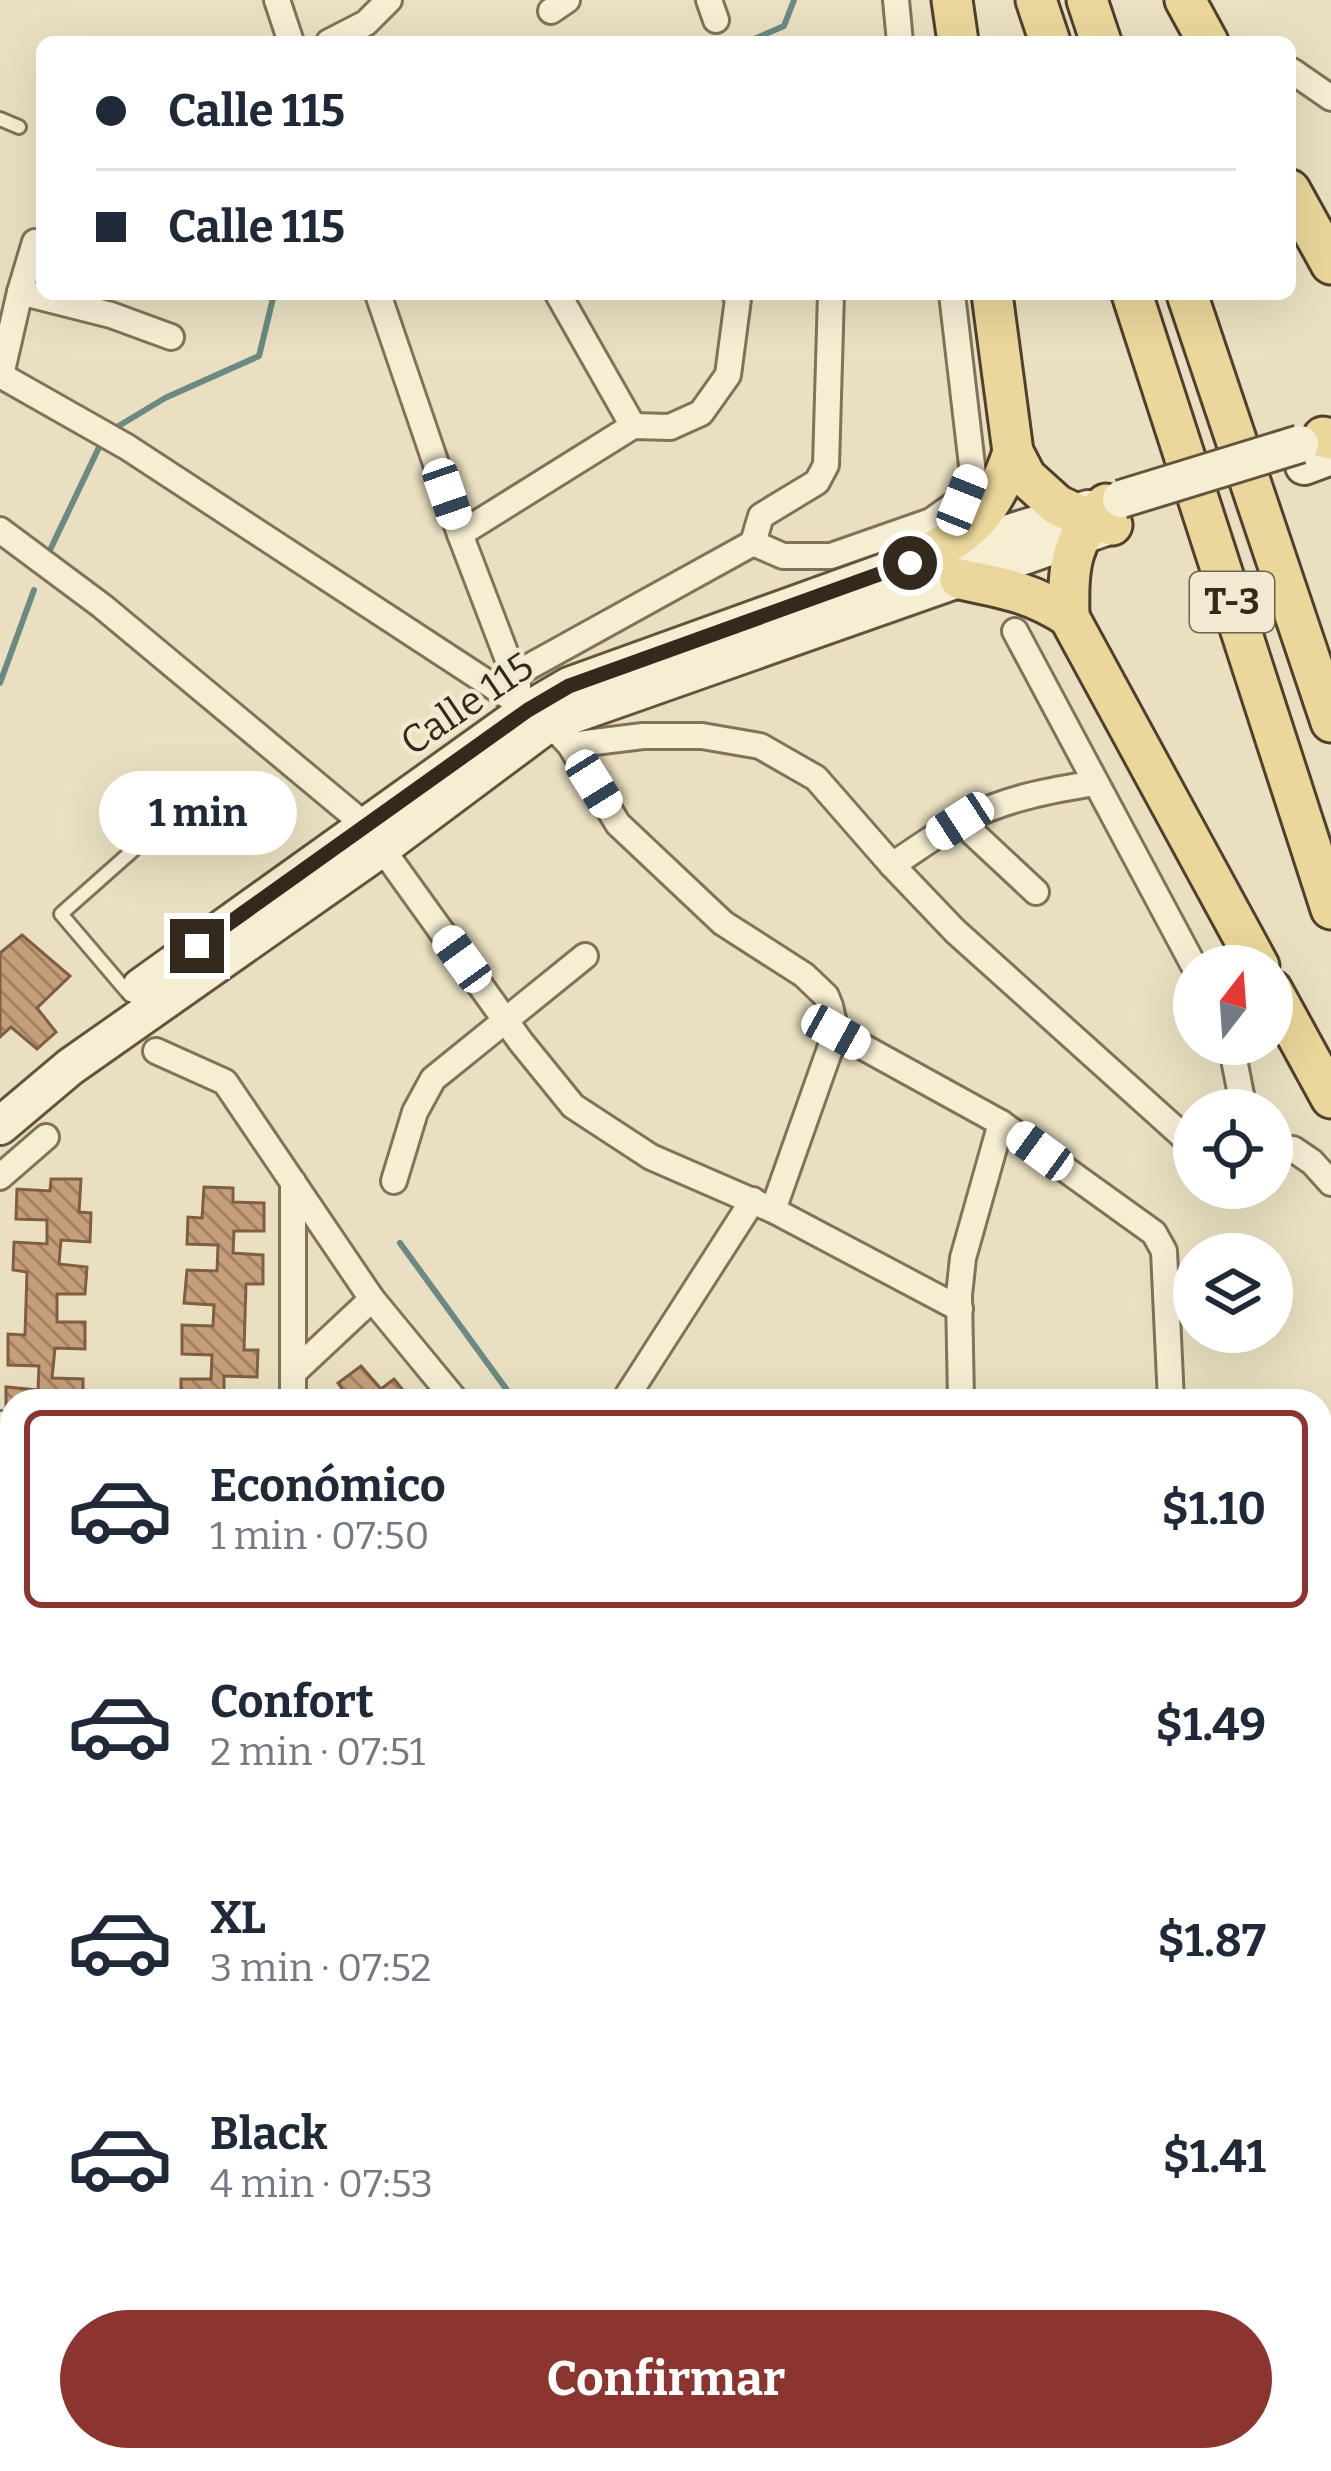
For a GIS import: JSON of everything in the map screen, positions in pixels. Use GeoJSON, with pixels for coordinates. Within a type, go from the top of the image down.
{"type":"FeatureCollection","features":[{"type":"Feature","properties":{"kind":"main road"},"geometry":{"type":"LineString","coordinates":[[952,0],[957,36]]}},
{"type":"Feature","properties":{"kind":"main road"},"geometry":{"type":"LineString","coordinates":[[1036,0],[1048,36]]}},
{"type":"Feature","properties":{"kind":"main road"},"geometry":{"type":"LineString","coordinates":[[1087,0],[1099,36]]}},
{"type":"Feature","properties":{"kind":"main road"},"geometry":{"type":"LineString","coordinates":[[1185,0],[1205,36]]}},
{"type":"Feature","properties":{"kind":"main road"},"geometry":{"type":"LineString","coordinates":[[1296,201],[1331,264]]}},
{"type":"Feature","properties":{"kind":"main road"},"geometry":{"type":"LineString","coordinates":[[993,300],[1013,452],[1026,477],[1057,505],[1101,517],[1322,448]]}},
{"type":"Feature","properties":{"kind":"main road","name":"T-3"},"geometry":{"type":"LineString","coordinates":[[1134,300],[1331,910]]}},
{"type":"Feature","properties":{"kind":"main road","name":"T-3"},"geometry":{"type":"LineString","coordinates":[[1189,300],[1331,722]]}},
{"type":"Feature","properties":{"kind":"main road"},"geometry":{"type":"LineString","coordinates":[[910,563],[947,545],[975,524],[1004,483],[1013,452]]}},
{"type":"Feature","properties":{"kind":"main road"},"geometry":{"type":"LineString","coordinates":[[1069,617],[1069,577],[1101,517]]}},
{"type":"Feature","properties":{"kind":"main road","name":"Calle 115"},"geometry":{"type":"LineString","coordinates":[[549,726],[569,686],[910,563],[1101,517]]}},
{"type":"Feature","properties":{"kind":"main road","name":"Calle 115"},"geometry":{"type":"LineString","coordinates":[[0,1093],[130,995],[549,726],[960,578],[1101,517]]}},
{"type":"Feature","properties":{"kind":"main road"},"geometry":{"type":"LineString","coordinates":[[960,578],[1043,600],[1069,617],[1248,945]]}},
{"type":"Feature","properties":{"kind":"main road","name":"Calle 115"},"geometry":{"type":"LineString","coordinates":[[0,1126],[70,1067],[374,836]]}},
{"type":"Feature","properties":{"kind":"main road"},"geometry":{"type":"LineString","coordinates":[[1293,1028],[1331,1098]]}},
{"type":"Feature","properties":{"kind":"street"},"geometry":{"type":"LineString","coordinates":[[277,0],[289,36]]}},
{"type":"Feature","properties":{"kind":"street"},"geometry":{"type":"LineString","coordinates":[[341,36],[366,23],[389,0]]}},
{"type":"Feature","properties":{"kind":"street"},"geometry":{"type":"LineString","coordinates":[[896,0],[899,36]]}},
{"type":"Feature","properties":{"kind":"street"},"geometry":{"type":"LineString","coordinates":[[1296,74],[1331,98]]}},
{"type":"Feature","properties":{"kind":"street"},"geometry":{"type":"LineString","coordinates":[[35,242],[1,375],[127,447],[549,726],[644,736],[702,736],[760,746],[816,778],[955,931],[1173,1127]]}},
{"type":"Feature","properties":{"kind":"street"},"geometry":{"type":"LineString","coordinates":[[20,292],[36,296]]}},
{"type":"Feature","properties":{"kind":"street"},"geometry":{"type":"LineString","coordinates":[[52,300],[171,337]]}},
{"type":"Feature","properties":{"kind":"street"},"geometry":{"type":"LineString","coordinates":[[380,300],[514,675],[618,824],[723,923],[803,975],[826,996],[836,1032],[763,1205],[633,1389]]}},
{"type":"Feature","properties":{"kind":"street"},"geometry":{"type":"LineString","coordinates":[[561,300],[633,426]]}},
{"type":"Feature","properties":{"kind":"street"},"geometry":{"type":"LineString","coordinates":[[460,534],[633,426],[670,428],[700,413],[728,375],[738,300]]}},
{"type":"Feature","properties":{"kind":"street"},"geometry":{"type":"LineString","coordinates":[[514,675],[753,543],[760,516],[817,482],[826,465],[831,300]]}},
{"type":"Feature","properties":{"kind":"street"},"geometry":{"type":"LineString","coordinates":[[753,543],[783,556],[831,556],[931,521],[962,500],[973,473],[953,300]]}},
{"type":"Feature","properties":{"kind":"street"},"geometry":{"type":"LineString","coordinates":[[0,530],[102,606],[374,836],[505,1020],[573,1106],[651,1157],[763,1205],[960,1309]]}},
{"type":"Feature","properties":{"kind":"street"},"geometry":{"type":"LineString","coordinates":[[1015,631],[1183,945]]}},
{"type":"Feature","properties":{"kind":"street"},"geometry":{"type":"LineString","coordinates":[[892,865],[960,821],[1034,794],[1096,783]]}},
{"type":"Feature","properties":{"kind":"street"},"geometry":{"type":"LineString","coordinates":[[960,821],[1036,892]]}},
{"type":"Feature","properties":{"kind":"street"},"geometry":{"type":"LineString","coordinates":[[394,1181],[415,1112],[433,1079],[585,956]]}},
{"type":"Feature","properties":{"kind":"street"},"geometry":{"type":"LineString","coordinates":[[836,1032],[1001,1123],[1154,1233],[1164,1251],[1170,1389]]}},
{"type":"Feature","properties":{"kind":"street"},"geometry":{"type":"LineString","coordinates":[[156,1051],[225,1082],[373,1300],[446,1389]]}},
{"type":"Feature","properties":{"kind":"street"},"geometry":{"type":"LineString","coordinates":[[961,1389],[963,1258],[1001,1123]]}},
{"type":"Feature","properties":{"kind":"street"},"geometry":{"type":"LineString","coordinates":[[0,1178],[46,1137]]}},
{"type":"Feature","properties":{"kind":"street"},"geometry":{"type":"LineString","coordinates":[[1293,1149],[1331,1183]]}},
{"type":"Feature","properties":{"kind":"street"},"geometry":{"type":"LineString","coordinates":[[292,1182],[293,1389]]}},
{"type":"Feature","properties":{"kind":"street"},"geometry":{"type":"LineString","coordinates":[[293,1372],[373,1300]]}},
{"type":"Feature","properties":{"kind":"lane"},"geometry":{"type":"LineString","coordinates":[[0,119],[20,128]]}},
{"type":"Feature","properties":{"kind":"lane"},"geometry":{"type":"LineString","coordinates":[[130,995],[61,914],[140,844]]}},
{"type":"Feature","properties":{"kind":"building"},"geometry":{"type":"Polygon","coordinates":[[[22,935],[70,976],[37,1008],[56,1032],[37,1049],[11,1027],[0,1037],[0,953],[22,935]]]}},
{"type":"Feature","properties":{"kind":"building"},"geometry":{"type":"Polygon","coordinates":[[[51,1179],[81,1179],[79,1212],[91,1213],[90,1242],[61,1240],[59,1264],[87,1267],[85,1294],[57,1294],[57,1322],[85,1322],[85,1349],[55,1348],[52,1378],[83,1379],[83,1389],[38,1389],[39,1366],[8,1365],[8,1334],[25,1335],[27,1272],[13,1270],[14,1242],[47,1244],[47,1220],[16,1219],[17,1189],[50,1191],[51,1179]]]}},
{"type":"Feature","properties":{"kind":"building"},"geometry":{"type":"Polygon","coordinates":[[[204,1187],[233,1188],[233,1202],[264,1203],[264,1231],[234,1231],[233,1253],[263,1255],[263,1284],[246,1284],[244,1350],[258,1350],[257,1377],[224,1376],[224,1389],[181,1389],[181,1379],[211,1379],[212,1355],[182,1354],[182,1325],[213,1326],[214,1305],[184,1303],[187,1270],[217,1271],[218,1245],[187,1244],[188,1217],[202,1218],[204,1187]]]}},
{"type":"Feature","properties":{"kind":"building"},"geometry":{"type":"Polygon","coordinates":[[[361,1366],[381,1389],[342,1389],[338,1383],[361,1366]]]}},
{"type":"Feature","properties":{"kind":"building"},"geometry":{"type":"Polygon","coordinates":[[[394,1379],[402,1389],[381,1389],[394,1379]]]}},
{"type":"Feature","properties":{"kind":"waterway"},"geometry":{"type":"LineString","coordinates":[[761,36],[784,26],[794,0]]}},
{"type":"Feature","properties":{"kind":"waterway"},"geometry":{"type":"LineString","coordinates":[[112,430],[165,398],[259,356],[273,300]]}},
{"type":"Feature","properties":{"kind":"waterway"},"geometry":{"type":"LineString","coordinates":[[50,550],[103,439]]}},
{"type":"Feature","properties":{"kind":"waterway"},"geometry":{"type":"LineString","coordinates":[[0,683],[34,590]]}},
{"type":"Feature","properties":{"kind":"waterway"},"geometry":{"type":"LineString","coordinates":[[400,1243],[506,1389]]}},
{"type":"Feature","properties":{"kind":"route"},"geometry":{"type":"LineString","coordinates":[[197,946],[528,710],[569,686],[910,563]]}}]}
